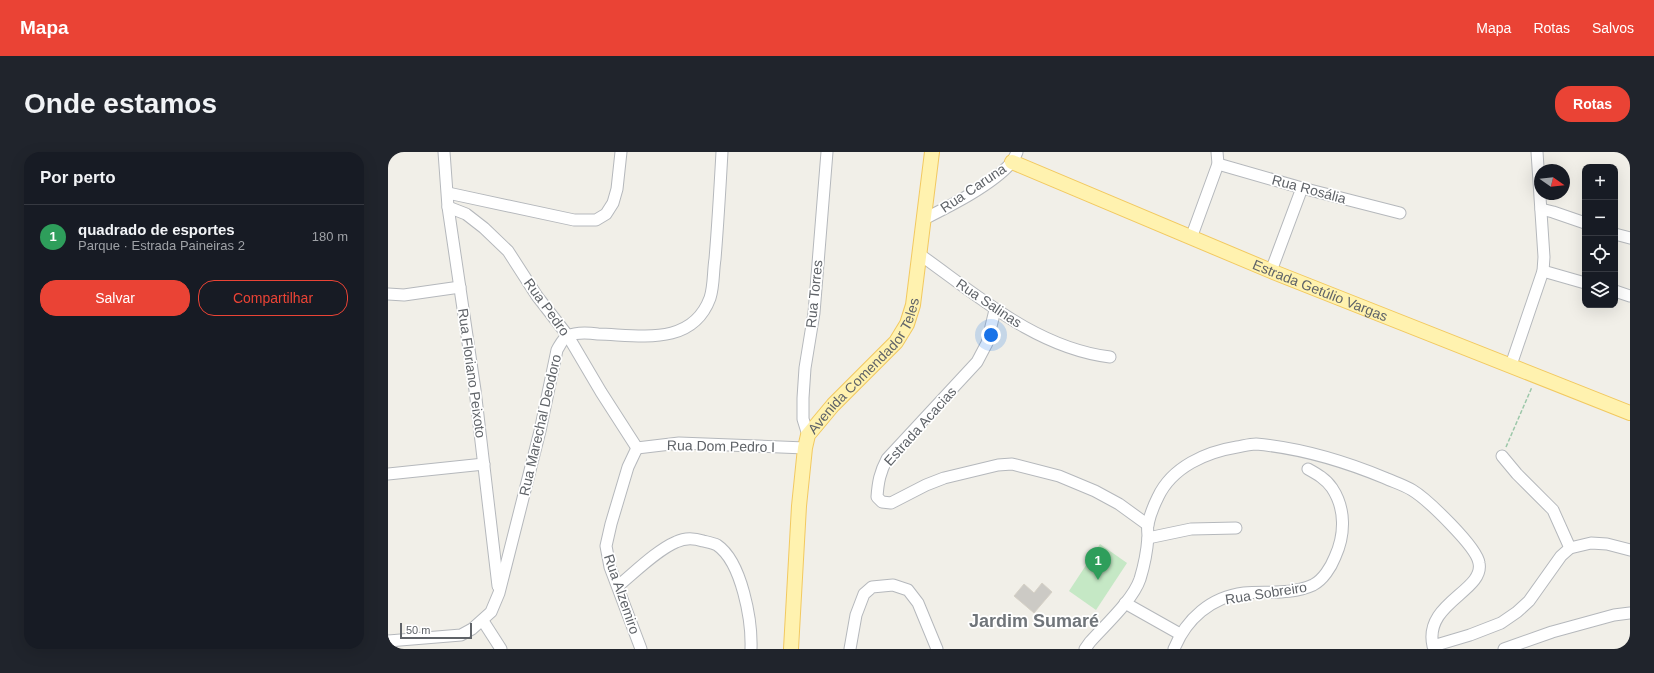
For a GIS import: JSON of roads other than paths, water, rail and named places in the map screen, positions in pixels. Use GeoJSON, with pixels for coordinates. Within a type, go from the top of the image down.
{"type":"FeatureCollection","features":[{"type":"Feature","properties":{"kind":"main road","name":"Avenida Comendador Teles"},"geometry":{"type":"LineString","coordinates":[[791,649],[799,513],[806,442],[833,405],[896,342],[907,324],[913,305],[932,152]]}},
{"type":"Feature","properties":{"kind":"main road","name":"Estrada Getúlio Vargas"},"geometry":{"type":"LineString","coordinates":[[1015,157],[1191,238],[1271,271],[1630,412]]}},
{"type":"Feature","properties":{"kind":"street","name":"Rua Floriano Peixoto"},"geometry":{"type":"LineString","coordinates":[[444,152],[448,206],[484,464],[499,594]]}},
{"type":"Feature","properties":{"kind":"street"},"geometry":{"type":"LineString","coordinates":[[448,193],[574,220],[596,220],[606,214],[614,204],[620,155],[610,152]]}},
{"type":"Feature","properties":{"kind":"street","name":"Rua Marechal Deodoro"},"geometry":{"type":"LineString","coordinates":[[388,641],[461,635],[472,629],[491,612],[499,594],[540,431],[557,350],[568,336],[586,333],[662,336],[683,330],[695,323],[710,298],[718,221],[722,152]]}},
{"type":"Feature","properties":{"kind":"street","name":"Rua Torres"},"geometry":{"type":"LineString","coordinates":[[806,442],[803,419],[805,368],[814,313],[827,152]]}},
{"type":"Feature","properties":{"kind":"street"},"geometry":{"type":"LineString","coordinates":[[1191,238],[1218,164],[1217,152]]}},
{"type":"Feature","properties":{"kind":"street"},"geometry":{"type":"LineString","coordinates":[[1511,365],[1542,271],[1544,257],[1537,152]]}},
{"type":"Feature","properties":{"kind":"street","name":"Rua Caruna"},"geometry":{"type":"LineString","coordinates":[[924,219],[946,208],[998,176],[1015,157]]}},
{"type":"Feature","properties":{"kind":"street","name":"Rua Rosália"},"geometry":{"type":"LineString","coordinates":[[1218,164],[1302,188],[1400,213]]}},
{"type":"Feature","properties":{"kind":"street"},"geometry":{"type":"LineString","coordinates":[[1271,271],[1302,188]]}},
{"type":"Feature","properties":{"kind":"street","name":"Rua Pedro"},"geometry":{"type":"LineString","coordinates":[[448,206],[466,214],[484,228],[508,251],[537,296],[568,336],[601,392],[638,448]]}},
{"type":"Feature","properties":{"kind":"street"},"geometry":{"type":"LineString","coordinates":[[1541,209],[1582,222]]}},
{"type":"Feature","properties":{"kind":"street"},"geometry":{"type":"LineString","coordinates":[[1618,235],[1630,238]]}},
{"type":"Feature","properties":{"kind":"street","name":"Rua Salinas"},"geometry":{"type":"LineString","coordinates":[[919,254],[966,287],[995,310],[1021,326],[1061,344],[1091,354],[1110,357]]}},
{"type":"Feature","properties":{"kind":"street"},"geometry":{"type":"LineString","coordinates":[[1542,271],[1582,282]]}},
{"type":"Feature","properties":{"kind":"street"},"geometry":{"type":"LineString","coordinates":[[388,294],[404,295],[460,287]]}},
{"type":"Feature","properties":{"kind":"street"},"geometry":{"type":"LineString","coordinates":[[1618,293],[1630,296]]}},
{"type":"Feature","properties":{"kind":"street","name":"Estrada Acacias"},"geometry":{"type":"LineString","coordinates":[[995,310],[987,343],[982,353],[966,375],[887,459],[880,471],[877,497],[882,502],[891,504],[926,485],[944,478],[998,465],[1012,464],[1059,476],[1095,491],[1119,504],[1148,525]]}},
{"type":"Feature","properties":{"kind":"street","name":"Rua Dom Pedro I"},"geometry":{"type":"LineString","coordinates":[[638,448],[679,443],[806,442]]}},
{"type":"Feature","properties":{"kind":"street"},"geometry":{"type":"LineString","coordinates":[[1085,649],[1126,603],[1140,580],[1148,538],[1148,525],[1158,496],[1169,479],[1188,464],[1212,453],[1233,447],[1255,444],[1308,452],[1335,460],[1412,490],[1443,516],[1463,539],[1479,562],[1480,570],[1478,575],[1460,595],[1443,610],[1434,623],[1431,635],[1434,647],[1495,625],[1517,612],[1529,601],[1561,556],[1570,548],[1591,543],[1607,544],[1630,550]]}},
{"type":"Feature","properties":{"kind":"street","name":"Rua Alzemiro"},"geometry":{"type":"LineString","coordinates":[[638,448],[628,467],[606,546],[610,567],[641,649]]}},
{"type":"Feature","properties":{"kind":"street"},"geometry":{"type":"LineString","coordinates":[[1502,456],[1517,474],[1553,510],[1570,548]]}},
{"type":"Feature","properties":{"kind":"street"},"geometry":{"type":"LineString","coordinates":[[388,474],[484,464]]}},
{"type":"Feature","properties":{"kind":"street","name":"Rua Sobreiro"},"geometry":{"type":"LineString","coordinates":[[1174,649],[1180,634],[1195,616],[1221,599],[1244,593],[1296,590],[1314,584],[1330,569],[1343,535],[1343,519],[1338,500],[1331,487],[1324,479],[1308,469]]}},
{"type":"Feature","properties":{"kind":"street"},"geometry":{"type":"LineString","coordinates":[[1148,538],[1191,529],[1236,528]]}},
{"type":"Feature","properties":{"kind":"street"},"geometry":{"type":"LineString","coordinates":[[618,586],[655,556],[676,542],[694,538],[717,545],[731,560],[741,583],[748,612],[751,649]]}},
{"type":"Feature","properties":{"kind":"street"},"geometry":{"type":"LineString","coordinates":[[850,649],[856,615],[864,594],[872,588],[893,585],[908,590],[918,603],[937,649]]}},
{"type":"Feature","properties":{"kind":"street"},"geometry":{"type":"LineString","coordinates":[[1126,603],[1180,634]]}},
{"type":"Feature","properties":{"kind":"street"},"geometry":{"type":"LineString","coordinates":[[1504,649],[1552,632],[1614,615],[1630,613]]}},
{"type":"Feature","properties":{"kind":"street"},"geometry":{"type":"LineString","coordinates":[[482,621],[501,649]]}},
{"type":"Feature","properties":{"kind":"place","name":"quadrado de esportes"},"geometry":{"type":"Point","coordinates":[1098,580]}},
{"type":"Feature","properties":{"kind":"district","name":"Jardim Sumaré"},"geometry":{"type":"Point","coordinates":[1034,621]}}]}
